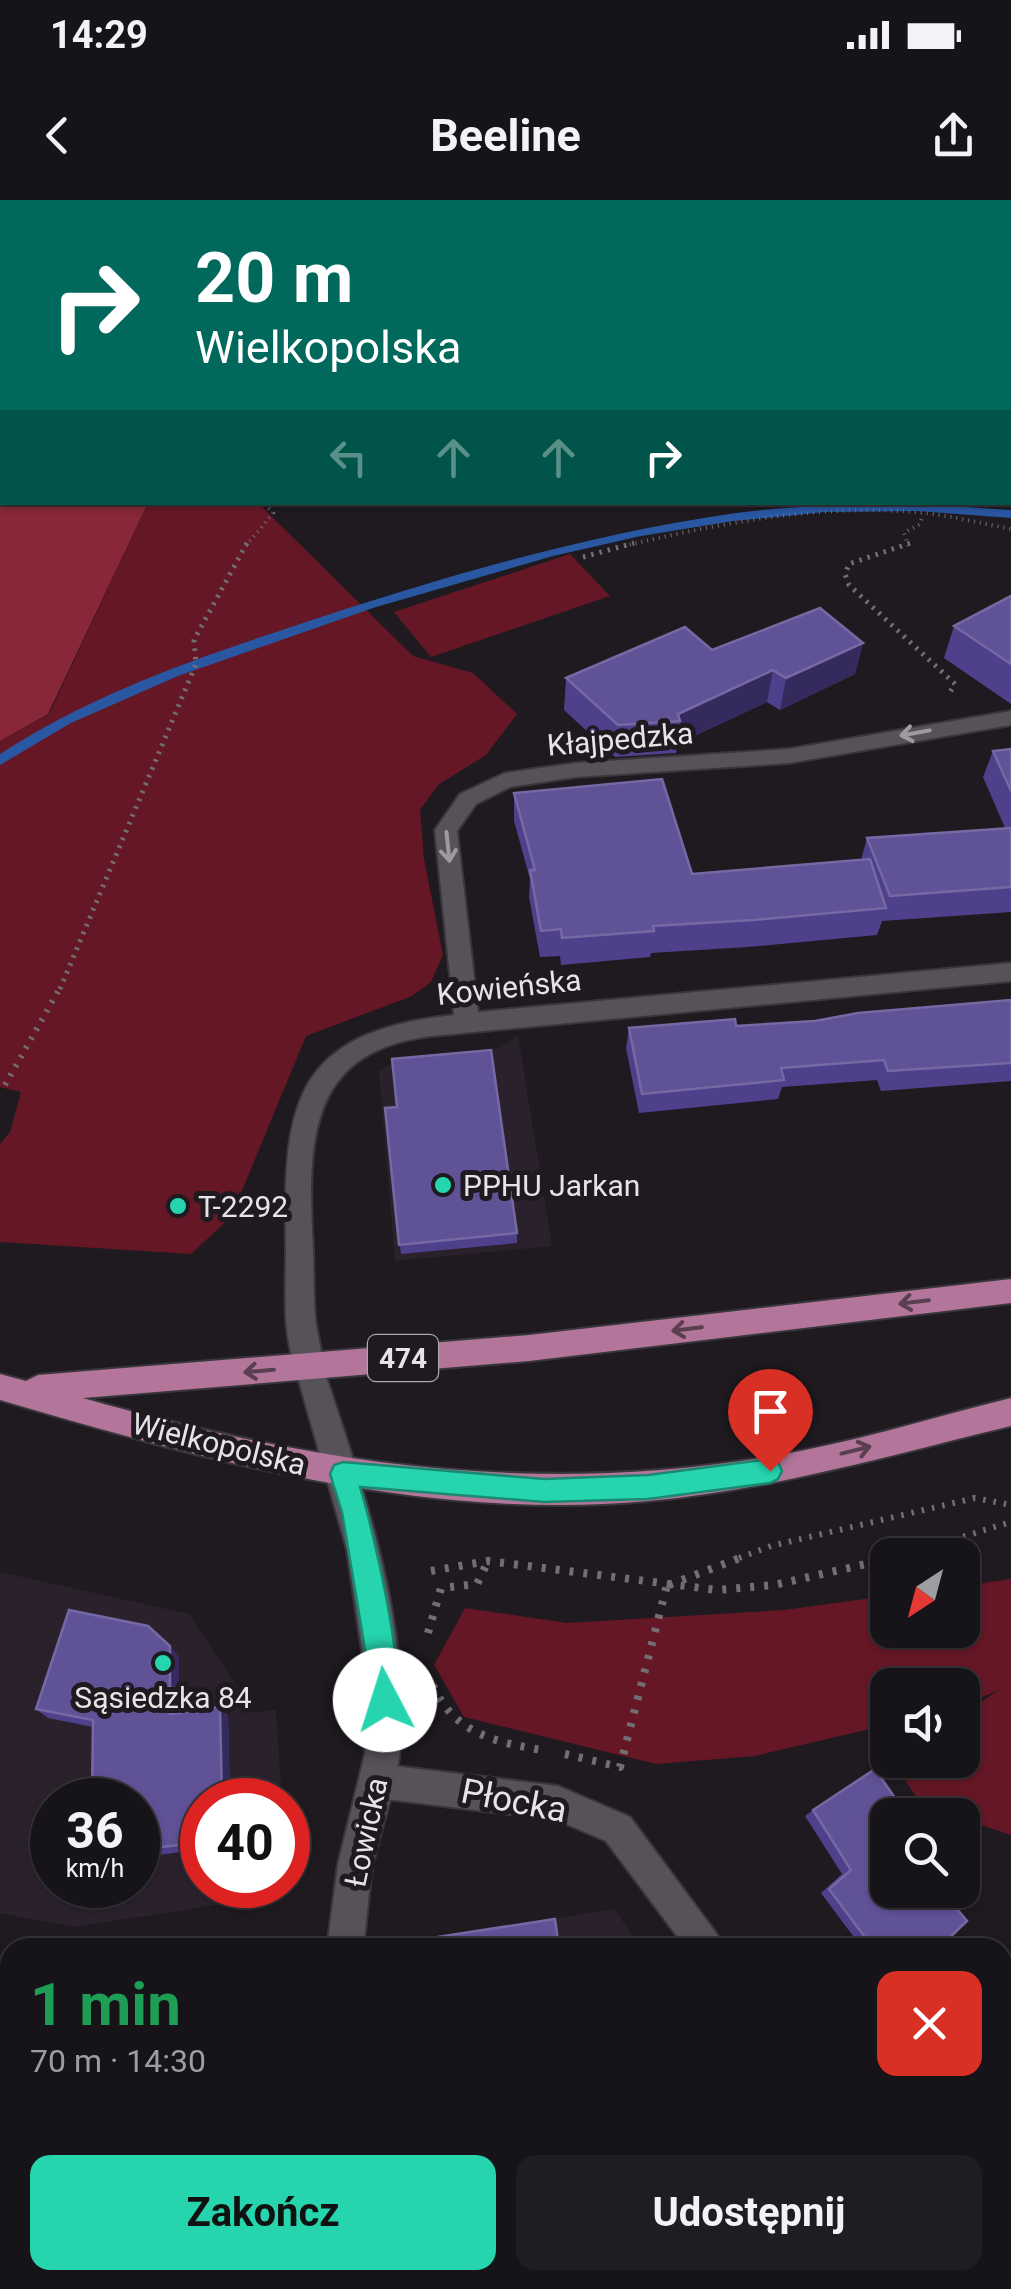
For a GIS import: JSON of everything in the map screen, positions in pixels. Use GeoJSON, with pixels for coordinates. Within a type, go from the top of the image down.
{"type":"FeatureCollection","features":[{"type":"Feature","properties":{"kind":"main road","name":"Wielkopolska"},"geometry":{"type":"LineString","coordinates":[[11,1388],[529,1348],[1011,1290]]}},
{"type":"Feature","properties":{"kind":"main road","name":"Wielkopolska"},"geometry":{"type":"LineString","coordinates":[[11,1388],[162,1434],[343,1474],[485,1489],[648,1487],[770,1471],[1011,1412]]}},
{"type":"Feature","properties":{"kind":"street","name":"Kłajpedzka"},"geometry":{"type":"LineString","coordinates":[[467,1023],[446,830],[468,798],[505,780],[789,756],[1011,718]]}},
{"type":"Feature","properties":{"kind":"street","name":"Kowieńska"},"geometry":{"type":"LineString","coordinates":[[309,1367],[300,1338],[295,1156],[310,1098],[326,1073],[355,1051],[396,1032],[467,1023],[1011,972]]}},
{"type":"Feature","properties":{"kind":"street","name":"Łowicka"},"geometry":{"type":"LineString","coordinates":[[309,1367],[355,1512],[381,1652],[384,1741],[356,1866],[346,1938]]}},
{"type":"Feature","properties":{"kind":"street","name":"Płocka"},"geometry":{"type":"LineString","coordinates":[[378,1781],[558,1803],[618,1829],[701,1938]]}},
{"type":"Feature","properties":{"kind":"path"},"geometry":{"type":"LineString","coordinates":[[5,1085],[50,1012],[196,664],[194,640],[253,533],[273,513],[266,505]]}},
{"type":"Feature","properties":{"kind":"path"},"geometry":{"type":"LineString","coordinates":[[584,557],[752,523],[861,512],[923,514],[1011,528]]}},
{"type":"Feature","properties":{"kind":"path"},"geometry":{"type":"LineString","coordinates":[[923,514],[920,524],[904,533],[911,545],[849,564],[845,574],[849,586],[955,684],[945,701],[945,728]]}},
{"type":"Feature","properties":{"kind":"path"},"geometry":{"type":"LineString","coordinates":[[668,1585],[771,1546],[975,1498],[1011,1505]]}},
{"type":"Feature","properties":{"kind":"path"},"geometry":{"type":"LineString","coordinates":[[958,1538],[1011,1522]]}},
{"type":"Feature","properties":{"kind":"path"},"geometry":{"type":"LineString","coordinates":[[431,1571],[488,1562],[717,1590],[774,1586],[870,1563]]}},
{"type":"Feature","properties":{"kind":"path"},"geometry":{"type":"LineString","coordinates":[[427,1639],[442,1588],[476,1584],[488,1562]]}},
{"type":"Feature","properties":{"kind":"path"},"geometry":{"type":"LineString","coordinates":[[430,1672],[434,1691],[450,1718],[482,1740],[620,1766],[668,1585]]}},
{"type":"Feature","properties":{"kind":"shaded area"},"geometry":{"type":"Polygon","coordinates":[[[0,505],[147,505],[48,714],[0,741],[0,505]]]}},
{"type":"Feature","properties":{"kind":"shaded area"},"geometry":{"type":"Polygon","coordinates":[[[147,505],[260,505],[413,656],[473,673],[517,714],[486,755],[438,785],[420,810],[424,859],[443,955],[431,982],[412,996],[306,1036],[231,1217],[191,1254],[0,1242],[0,1144],[10,1132],[21,1092],[0,1087],[0,741],[49,714],[147,505]]]}},
{"type":"Feature","properties":{"kind":"shaded area"},"geometry":{"type":"Polygon","coordinates":[[[570,554],[610,596],[431,657],[394,612],[570,554]]]}},
{"type":"Feature","properties":{"kind":"shaded area"},"geometry":{"type":"Polygon","coordinates":[[[518,1035],[552,1246],[395,1261],[379,1071],[394,1062],[499,1048],[518,1035]]]}},
{"type":"Feature","properties":{"kind":"shaded area"},"geometry":{"type":"Polygon","coordinates":[[[0,1572],[189,1614],[254,1712],[276,1710],[281,1778],[180,1778],[180,1908],[197,1908],[73,1927],[0,1913],[0,1572]]]}},
{"type":"Feature","properties":{"kind":"shaded area"},"geometry":{"type":"Polygon","coordinates":[[[1011,1579],[1011,1835],[980,1825],[980,1798],[917,1798],[904,1778],[980,1778],[980,1703],[999,1690],[980,1698],[980,1668],[870,1668],[870,1729],[755,1756],[656,1764],[464,1717],[434,1665],[465,1608],[567,1623],[784,1610],[870,1598],[870,1648],[980,1648],[980,1584],[1011,1579]]]}},
{"type":"Feature","properties":{"kind":"shaded area"},"geometry":{"type":"Polygon","coordinates":[[[614,1909],[635,1938],[434,1938],[614,1909]]]}},
{"type":"Feature","properties":{"kind":"building"},"geometry":{"type":"Polygon","coordinates":[[[1011,596],[1011,664],[954,626],[1011,596]]]}},
{"type":"Feature","properties":{"kind":"building"},"geometry":{"type":"Polygon","coordinates":[[[820,608],[863,643],[786,678],[773,670],[678,714],[680,721],[618,725],[566,678],[685,627],[712,650],[820,608]]]}},
{"type":"Feature","properties":{"kind":"building"},"geometry":{"type":"Polygon","coordinates":[[[1011,749],[1011,791],[993,751],[1011,749]]]}},
{"type":"Feature","properties":{"kind":"building"},"geometry":{"type":"Polygon","coordinates":[[[662,779],[692,874],[870,859],[886,908],[653,926],[654,931],[562,938],[561,929],[541,931],[530,870],[535,870],[514,793],[662,779]]]}},
{"type":"Feature","properties":{"kind":"building"},"geometry":{"type":"Polygon","coordinates":[[[1011,828],[1011,887],[890,896],[867,838],[1011,828]]]}},
{"type":"Feature","properties":{"kind":"building"},"geometry":{"type":"Polygon","coordinates":[[[1011,1000],[1011,1063],[888,1071],[884,1060],[781,1068],[784,1080],[642,1094],[629,1028],[735,1019],[736,1026],[815,1021],[858,1013],[1011,1000]]]}},
{"type":"Feature","properties":{"kind":"building"},"geometry":{"type":"Polygon","coordinates":[[[491,1050],[517,1233],[399,1245],[385,1108],[397,1107],[392,1059],[491,1050]]]}},
{"type":"Feature","properties":{"kind":"building"},"geometry":{"type":"Polygon","coordinates":[[[69,1610],[148,1626],[170,1646],[170,1714],[220,1707],[222,1778],[180,1778],[180,1845],[160,1847],[160,1778],[92,1778],[93,1720],[36,1709],[69,1610]]]}},
{"type":"Feature","properties":{"kind":"building"},"geometry":{"type":"Polygon","coordinates":[[[870,1772],[870,1778],[881,1778],[895,1798],[870,1798],[870,1908],[956,1908],[967,1921],[949,1938],[866,1938],[829,1889],[851,1870],[813,1810],[870,1772]]]}},
{"type":"Feature","properties":{"kind":"building"},"geometry":{"type":"Polygon","coordinates":[[[555,1919],[558,1938],[437,1938],[555,1919]]]}},
{"type":"Feature","properties":{"kind":"waterway"},"geometry":{"type":"LineString","coordinates":[[0,760],[66,720],[173,673],[371,604],[551,553],[641,532],[733,517],[825,509],[918,507],[1011,514]]}},
{"type":"Feature","properties":{"kind":"place","name":"PPHU Jarkan"},"geometry":{"type":"Point","coordinates":[443,1185]}},
{"type":"Feature","properties":{"kind":"place","name":"T-2292"},"geometry":{"type":"Point","coordinates":[178,1206]}},
{"type":"Feature","properties":{"kind":"place","name":"Sąsiedzka 84"},"geometry":{"type":"Point","coordinates":[163,1663]}},
{"type":"Feature","properties":{"kind":"route"},"geometry":{"type":"LineString","coordinates":[[385,1700],[381,1652],[355,1512],[343,1474],[485,1489],[544,1490],[648,1487],[770,1471]]}}]}
